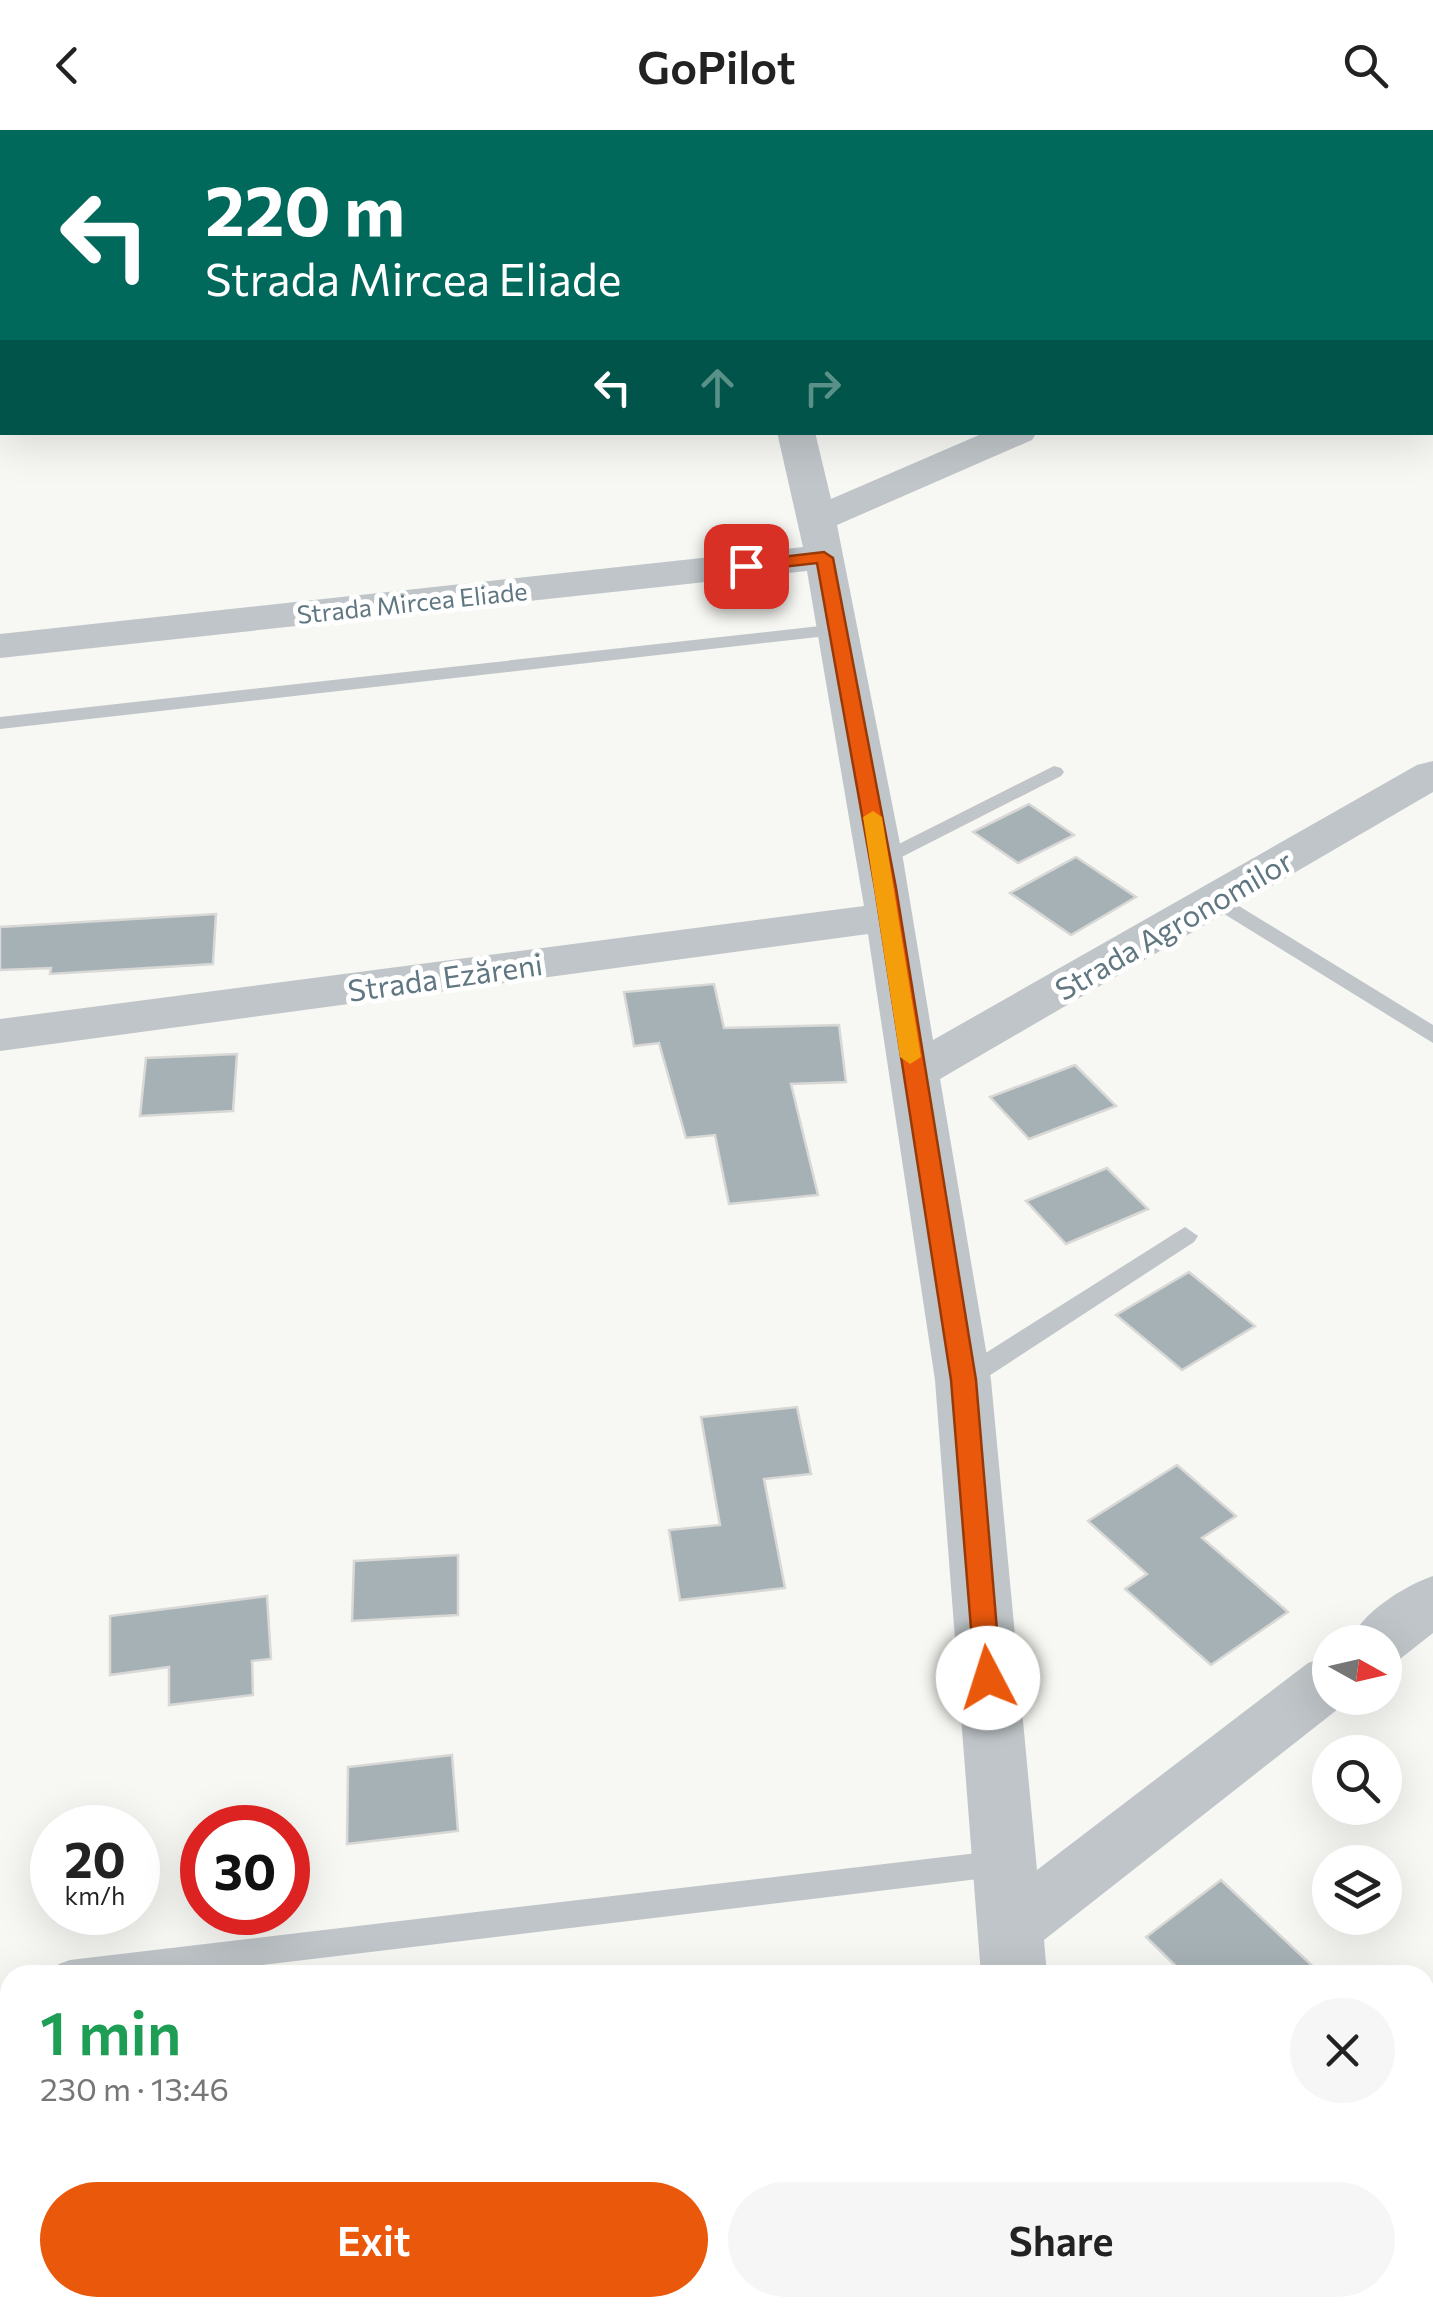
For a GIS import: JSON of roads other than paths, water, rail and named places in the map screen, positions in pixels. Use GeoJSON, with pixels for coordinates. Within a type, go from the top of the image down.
{"type":"FeatureCollection","features":[{"type":"Feature","properties":{"kind":"street"},"geometry":{"type":"LineString","coordinates":[[797,435],[838,630],[880,860],[964,1380],[1011,1953]]}},
{"type":"Feature","properties":{"kind":"street","name":"Strada Mircea Eliade"},"geometry":{"type":"LineString","coordinates":[[0,646],[820,539],[1013,435]]}},
{"type":"Feature","properties":{"kind":"street","name":"Strada Agronomilor"},"geometry":{"type":"LineString","coordinates":[[913,1073],[1433,774]]}},
{"type":"Feature","properties":{"kind":"street","name":"Strada Ezăreni"},"geometry":{"type":"LineString","coordinates":[[0,1035],[890,917]]}},
{"type":"Feature","properties":{"kind":"street"},"geometry":{"type":"LineString","coordinates":[[1400,1625],[1433,1600]]}},
{"type":"Feature","properties":{"kind":"street"},"geometry":{"type":"LineString","coordinates":[[1011,1953],[1312,1695]]}},
{"type":"Feature","properties":{"kind":"lane"},"geometry":{"type":"LineString","coordinates":[[0,723],[838,630]]}},
{"type":"Feature","properties":{"kind":"lane"},"geometry":{"type":"LineString","coordinates":[[880,860],[1054,772]]}},
{"type":"Feature","properties":{"kind":"lane"},"geometry":{"type":"LineString","coordinates":[[1216,899],[1433,1036]]}},
{"type":"Feature","properties":{"kind":"lane"},"geometry":{"type":"LineString","coordinates":[[964,1380],[1186,1236]]}},
{"type":"Feature","properties":{"kind":"lane"},"geometry":{"type":"LineString","coordinates":[[146,1965],[1003,1864]]}}]}
